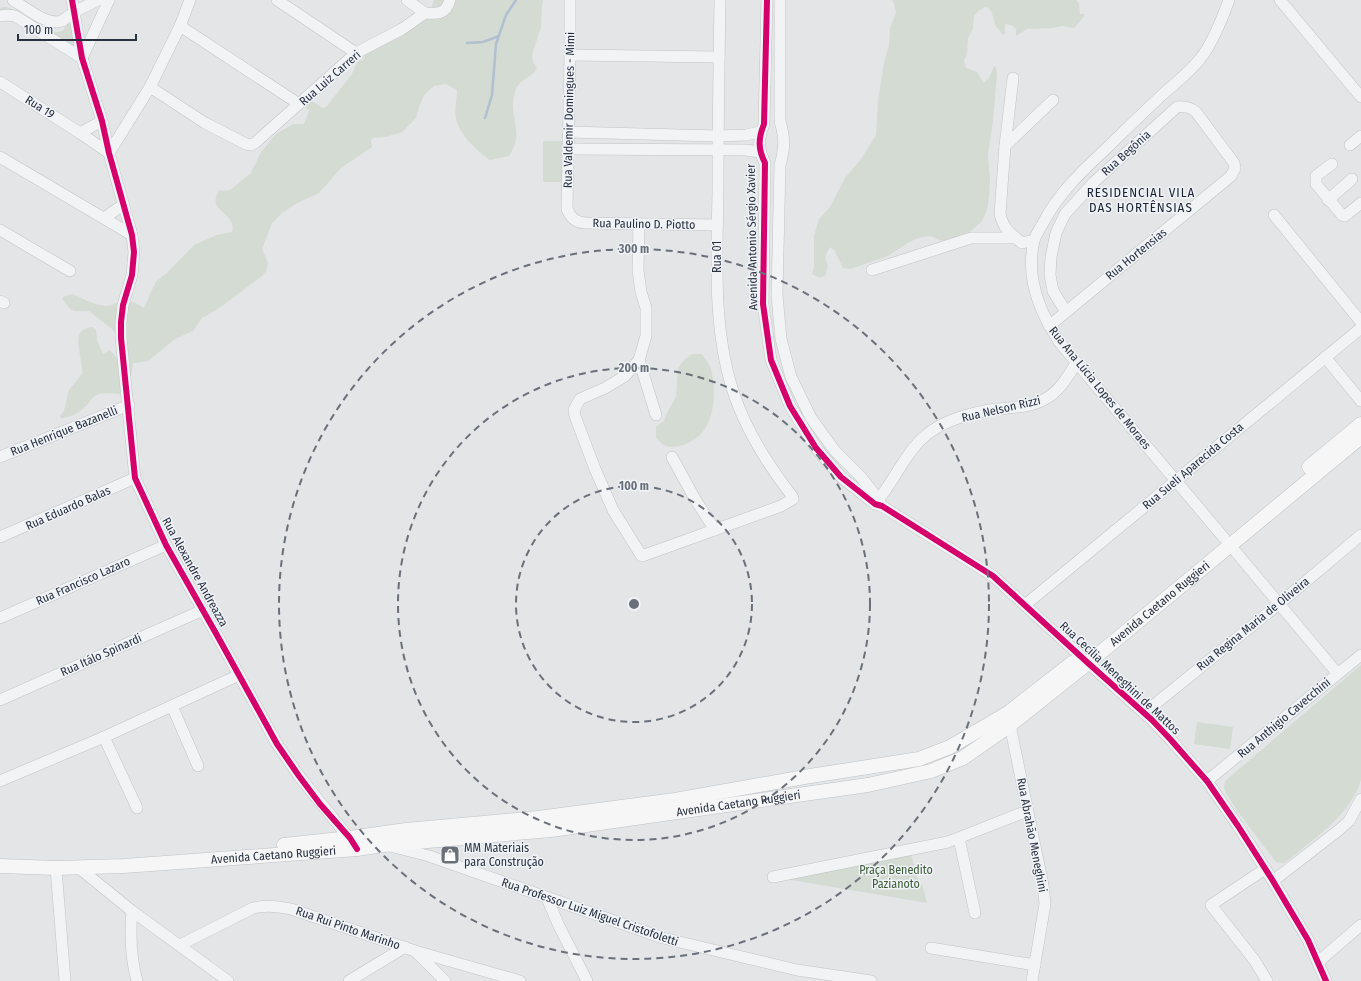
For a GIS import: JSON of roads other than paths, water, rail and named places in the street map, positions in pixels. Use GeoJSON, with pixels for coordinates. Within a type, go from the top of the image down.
{"type":"FeatureCollection","features":[{"type":"Feature","properties":{"kind":"main road","name":"Avenida Caetano Ruggieri"},"geometry":{"type":"LineString","coordinates":[[1227,542],[1361,424]]}},
{"type":"Feature","properties":{"kind":"main road","name":"Avenida Caetano Ruggieri"},"geometry":{"type":"LineString","coordinates":[[0,856],[71,859],[353,843],[383,845],[551,830],[868,785],[931,771],[963,758],[1227,542],[1361,437]]}},
{"type":"Feature","properties":{"kind":"main road","name":"Avenida Caetano Ruggieri"},"geometry":{"type":"LineString","coordinates":[[0,866],[79,868],[124,866],[353,843],[406,830],[538,818],[675,800],[810,776],[919,759],[950,747],[1009,720]]}},
{"type":"Feature","properties":{"kind":"street"},"geometry":{"type":"LineString","coordinates":[[13,0],[47,21],[53,22],[62,21],[74,12],[98,0]]}},
{"type":"Feature","properties":{"kind":"street","name":"Rua Alexandre Andreazza"},"geometry":{"type":"LineString","coordinates":[[72,0],[82,58],[102,120],[109,153],[132,235],[134,252],[132,275],[123,305],[121,322],[135,478],[166,545],[277,744],[320,804],[353,843]]}},
{"type":"Feature","properties":{"kind":"street"},"geometry":{"type":"LineString","coordinates":[[0,16],[15,16],[82,58],[109,0]]}},
{"type":"Feature","properties":{"kind":"street"},"geometry":{"type":"LineString","coordinates":[[109,153],[150,88],[180,26],[190,0]]}},
{"type":"Feature","properties":{"kind":"street"},"geometry":{"type":"LineString","coordinates":[[277,0],[356,53]]}},
{"type":"Feature","properties":{"kind":"street"},"geometry":{"type":"LineString","coordinates":[[407,0],[425,13]]}},
{"type":"Feature","properties":{"kind":"street","name":"Rua Luiz Carreri"},"geometry":{"type":"LineString","coordinates":[[150,88],[205,123],[250,145],[356,53],[402,29],[425,13],[436,14],[442,12],[449,4],[450,0]]}},
{"type":"Feature","properties":{"kind":"street","name":"Rua Valdemir Domingues - Mimi"},"geometry":{"type":"LineString","coordinates":[[570,0],[567,209],[573,219]]}},
{"type":"Feature","properties":{"kind":"street","name":"Rua 01"},"geometry":{"type":"LineString","coordinates":[[715,530],[792,501],[792,496],[774,472],[753,439],[735,396],[721,343],[717,294],[720,0]]}},
{"type":"Feature","properties":{"kind":"street","name":"Avenida Antonio Sérgio Xavier"},"geometry":{"type":"LineString","coordinates":[[767,0],[762,128],[759,152],[765,163],[763,304],[772,360],[790,406],[816,448],[841,476],[879,503]]}},
{"type":"Feature","properties":{"kind":"street","name":"Avenida Antonio Sérgio Xavier"},"geometry":{"type":"LineString","coordinates":[[780,0],[780,121],[785,144],[780,165],[777,295],[781,339],[791,377],[811,418],[835,451],[861,477],[879,503]]}},
{"type":"Feature","properties":{"kind":"street","name":"Rua Ana Lúcia Lopes de Moraes"},"geometry":{"type":"LineString","coordinates":[[1230,0],[1201,58],[1075,179],[1061,194],[1048,213],[1034,240],[1031,259],[1035,292],[1039,306],[1060,343],[1337,673]]}},
{"type":"Feature","properties":{"kind":"street"},"geometry":{"type":"LineString","coordinates":[[1280,0],[1361,97]]}},
{"type":"Feature","properties":{"kind":"street"},"geometry":{"type":"LineString","coordinates":[[180,26],[299,104]]}},
{"type":"Feature","properties":{"kind":"street"},"geometry":{"type":"LineString","coordinates":[[570,55],[719,56]]}},
{"type":"Feature","properties":{"kind":"street"},"geometry":{"type":"LineString","coordinates":[[1013,78],[1005,146],[1000,214],[1003,225],[1009,233],[1022,243],[1034,240]]}},
{"type":"Feature","properties":{"kind":"street","name":"Rua 19"},"geometry":{"type":"LineString","coordinates":[[0,82],[109,153]]}},
{"type":"Feature","properties":{"kind":"street"},"geometry":{"type":"LineString","coordinates":[[1005,146],[1053,100]]}},
{"type":"Feature","properties":{"kind":"street","name":"Rua Hortensias"},"geometry":{"type":"LineString","coordinates":[[1049,326],[1231,176],[1235,168],[1234,163],[1196,112],[1185,106],[1177,107]]}},
{"type":"Feature","properties":{"kind":"street","name":"Rua Begônia"},"geometry":{"type":"LineString","coordinates":[[1066,312],[1053,291],[1050,275],[1050,257],[1056,233],[1065,214],[1094,182],[1177,107]]}},
{"type":"Feature","properties":{"kind":"street"},"geometry":{"type":"LineString","coordinates":[[80,133],[102,120]]}},
{"type":"Feature","properties":{"kind":"street"},"geometry":{"type":"LineString","coordinates":[[568,132],[718,136],[746,135],[762,128],[769,121],[780,121]]}},
{"type":"Feature","properties":{"kind":"street"},"geometry":{"type":"LineString","coordinates":[[1350,145],[1361,136]]}},
{"type":"Feature","properties":{"kind":"street"},"geometry":{"type":"LineString","coordinates":[[568,149],[718,150],[759,152]]}},
{"type":"Feature","properties":{"kind":"street"},"geometry":{"type":"LineString","coordinates":[[0,157],[132,235]]}},
{"type":"Feature","properties":{"kind":"street"},"geometry":{"type":"LineString","coordinates":[[765,163],[770,165],[780,165]]}},
{"type":"Feature","properties":{"kind":"street"},"geometry":{"type":"LineString","coordinates":[[1332,164],[1316,176],[1316,184],[1342,215],[1345,216],[1361,203]]}},
{"type":"Feature","properties":{"kind":"street"},"geometry":{"type":"LineString","coordinates":[[1328,200],[1352,179]]}},
{"type":"Feature","properties":{"kind":"street"},"geometry":{"type":"LineString","coordinates":[[104,218],[123,205]]}},
{"type":"Feature","properties":{"kind":"street"},"geometry":{"type":"LineString","coordinates":[[1274,215],[1361,322]]}},
{"type":"Feature","properties":{"kind":"street","name":"Rua Paulino D. Piotto"},"geometry":{"type":"LineString","coordinates":[[573,219],[584,223],[717,225]]}},
{"type":"Feature","properties":{"kind":"street"},"geometry":{"type":"LineString","coordinates":[[639,224],[638,270],[640,292],[646,308],[646,336],[640,360],[625,376],[605,388],[584,396],[576,403],[574,410],[595,469],[613,510],[642,556],[715,530],[695,499],[672,457]]}},
{"type":"Feature","properties":{"kind":"street"},"geometry":{"type":"LineString","coordinates":[[0,230],[70,270]]}},
{"type":"Feature","properties":{"kind":"street"},"geometry":{"type":"LineString","coordinates":[[872,270],[971,238],[1016,238]]}},
{"type":"Feature","properties":{"kind":"street","name":"Rua Sueli Aparecida Costa"},"geometry":{"type":"LineString","coordinates":[[1025,605],[1361,328]]}},
{"type":"Feature","properties":{"kind":"street"},"geometry":{"type":"LineString","coordinates":[[1325,357],[1361,401]]}},
{"type":"Feature","properties":{"kind":"street"},"geometry":{"type":"LineString","coordinates":[[640,360],[656,415]]}},
{"type":"Feature","properties":{"kind":"street","name":"Rua Nelson Rizzi"},"geometry":{"type":"LineString","coordinates":[[879,503],[905,458],[927,435],[951,421],[988,410],[1027,406],[1046,399],[1062,386],[1077,362]]}},
{"type":"Feature","properties":{"kind":"street","name":"Rua Henrique Bazanelli"},"geometry":{"type":"LineString","coordinates":[[0,457],[129,405]]}},
{"type":"Feature","properties":{"kind":"street","name":"Rua Eduardo Balas"},"geometry":{"type":"LineString","coordinates":[[0,537],[135,478]]}},
{"type":"Feature","properties":{"kind":"street","name":"Rua Cecília Meneghini de Mattos"},"geometry":{"type":"LineString","coordinates":[[879,503],[993,576],[1084,660],[1144,712],[1171,740],[1207,781],[1238,826],[1308,940],[1326,981]]}},
{"type":"Feature","properties":{"kind":"street","name":"Rua Regina Maria de Oliveira"},"geometry":{"type":"LineString","coordinates":[[1144,712],[1279,604],[1361,535]]}},
{"type":"Feature","properties":{"kind":"street","name":"Rua Francisco Lazaro"},"geometry":{"type":"LineString","coordinates":[[0,618],[166,545]]}},
{"type":"Feature","properties":{"kind":"street","name":"Rua Itálo Spinardi"},"geometry":{"type":"LineString","coordinates":[[0,700],[203,610]]}},
{"type":"Feature","properties":{"kind":"street","name":"Rua Anthigio Cavecchini"},"geometry":{"type":"LineString","coordinates":[[1207,781],[1337,673],[1361,655]]}},
{"type":"Feature","properties":{"kind":"street"},"geometry":{"type":"LineString","coordinates":[[0,781],[104,737],[239,676]]}},
{"type":"Feature","properties":{"kind":"street"},"geometry":{"type":"LineString","coordinates":[[172,706],[198,766]]}},
{"type":"Feature","properties":{"kind":"street","name":"Rua Abrahão Meneghini"},"geometry":{"type":"LineString","coordinates":[[1009,720],[1043,885],[1045,904],[1032,981]]}},
{"type":"Feature","properties":{"kind":"street"},"geometry":{"type":"LineString","coordinates":[[104,737],[137,808]]}},
{"type":"Feature","properties":{"kind":"street"},"geometry":{"type":"LineString","coordinates":[[1273,881],[1349,821],[1361,799]]}},
{"type":"Feature","properties":{"kind":"street"},"geometry":{"type":"LineString","coordinates":[[772,877],[948,842],[1028,811]]}},
{"type":"Feature","properties":{"kind":"street","name":"Rua Professor Luiz Miguel Cristofoletti"},"geometry":{"type":"LineString","coordinates":[[406,830],[413,842],[429,856]]}},
{"type":"Feature","properties":{"kind":"street"},"geometry":{"type":"LineString","coordinates":[[959,838],[975,913]]}},
{"type":"Feature","properties":{"kind":"street","name":"Rua Professor Luiz Miguel Cristofoletti"},"geometry":{"type":"LineString","coordinates":[[383,845],[429,856],[663,938],[797,970],[818,977],[871,981]]}},
{"type":"Feature","properties":{"kind":"street"},"geometry":{"type":"LineString","coordinates":[[56,868],[66,981]]}},
{"type":"Feature","properties":{"kind":"street"},"geometry":{"type":"LineString","coordinates":[[79,868],[132,911],[228,981]]}},
{"type":"Feature","properties":{"kind":"street"},"geometry":{"type":"LineString","coordinates":[[1265,869],[1211,905],[1255,961],[1267,981]]}},
{"type":"Feature","properties":{"kind":"street"},"geometry":{"type":"LineString","coordinates":[[547,898],[559,926],[587,981]]}},
{"type":"Feature","properties":{"kind":"street","name":"Rua Rui Pinto Marinho"},"geometry":{"type":"LineString","coordinates":[[180,945],[253,908],[262,906],[278,906],[410,949],[520,981]]}},
{"type":"Feature","properties":{"kind":"street"},"geometry":{"type":"LineString","coordinates":[[132,911],[131,924],[136,981]]}},
{"type":"Feature","properties":{"kind":"street"},"geometry":{"type":"LineString","coordinates":[[1318,962],[1361,925]]}},
{"type":"Feature","properties":{"kind":"street"},"geometry":{"type":"LineString","coordinates":[[931,948],[1034,965]]}},
{"type":"Feature","properties":{"kind":"street"},"geometry":{"type":"LineString","coordinates":[[349,981],[410,949],[446,981]]}},
{"type":"Feature","properties":{"kind":"waterway"},"geometry":{"type":"LineString","coordinates":[[485,118],[492,95],[496,44],[506,15],[516,0]]}},
{"type":"Feature","properties":{"kind":"waterway"},"geometry":{"type":"LineString","coordinates":[[467,43],[483,42],[499,36]]}},
{"type":"Feature","properties":{"kind":"place","name":"MM Materiais para Construção"},"geometry":{"type":"Point","coordinates":[450,855]}},
{"type":"Feature","properties":{"kind":"district","name":"RESIDENCIAL VILA DAS HORTÊNSIAS"},"geometry":{"type":"Point","coordinates":[1141,200]}},
{"type":"Feature","properties":{"kind":"park label","name":"Praça Benedito Pazianoto"},"geometry":{"type":"Point","coordinates":[896,877]}}]}
